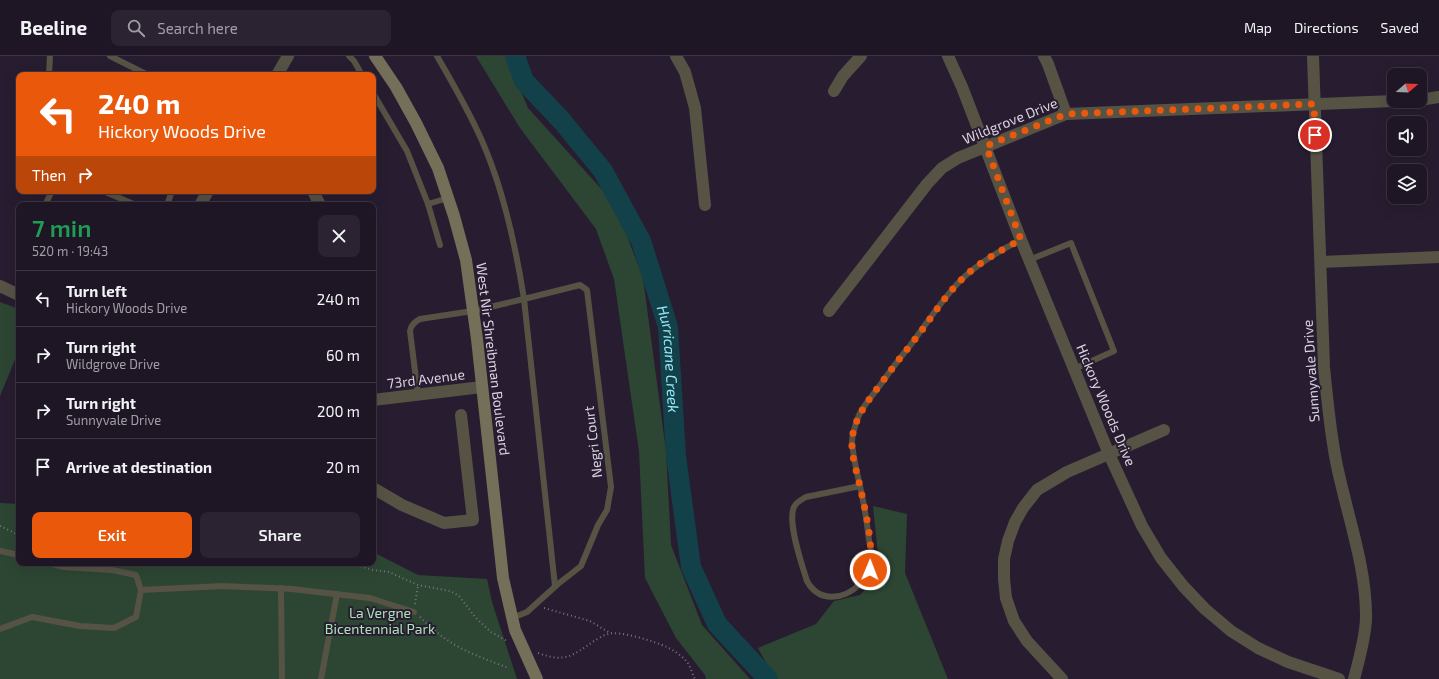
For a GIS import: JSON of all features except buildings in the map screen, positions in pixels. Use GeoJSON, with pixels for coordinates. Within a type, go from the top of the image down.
{"type":"FeatureCollection","features":[{"type":"Feature","properties":{"kind":"main road","name":"West Nir Shreibman Boulevard"},"geometry":{"type":"LineString","coordinates":[[375,56],[396,87],[438,168],[454,216],[466,260],[504,578],[515,630],[536,678]]}},
{"type":"Feature","properties":{"kind":"street"},"geometry":{"type":"LineString","coordinates":[[279,72],[288,56]]}},
{"type":"Feature","properties":{"kind":"street"},"geometry":{"type":"LineString","coordinates":[[676,56],[685,72],[695,108],[705,206]]}},
{"type":"Feature","properties":{"kind":"street"},"geometry":{"type":"LineString","coordinates":[[834,91],[843,76],[861,56]]}},
{"type":"Feature","properties":{"kind":"street","name":"Hickory Woods Drive"},"geometry":{"type":"LineString","coordinates":[[948,56],[986,146],[1021,240],[1109,454],[1142,526],[1161,558],[1184,587],[1205,609],[1231,630],[1258,648],[1288,662],[1339,679]]}},
{"type":"Feature","properties":{"kind":"street"},"geometry":{"type":"LineString","coordinates":[[1044,56],[1066,114]]}},
{"type":"Feature","properties":{"kind":"street","name":"Sunnyvale Drive"},"geometry":{"type":"LineString","coordinates":[[1313,56],[1324,367],[1328,414],[1336,461],[1364,586],[1366,618],[1363,645],[1354,679]]}},
{"type":"Feature","properties":{"kind":"street"},"geometry":{"type":"LineString","coordinates":[[1427,99],[1439,96]]}},
{"type":"Feature","properties":{"kind":"street","name":"Wildgrove Drive"},"geometry":{"type":"LineString","coordinates":[[829,311],[926,184],[942,168],[958,158],[1066,114],[1387,100]]}},
{"type":"Feature","properties":{"kind":"street"},"geometry":{"type":"LineString","coordinates":[[1321,262],[1439,257]]}},
{"type":"Feature","properties":{"kind":"street"},"geometry":{"type":"LineString","coordinates":[[0,286],[16,294]]}},
{"type":"Feature","properties":{"kind":"street","name":"73rd Avenue"},"geometry":{"type":"LineString","coordinates":[[376,400],[482,387]]}},
{"type":"Feature","properties":{"kind":"street"},"geometry":{"type":"LineString","coordinates":[[376,490],[402,505],[444,523],[473,520],[461,415]]}},
{"type":"Feature","properties":{"kind":"street"},"geometry":{"type":"LineString","coordinates":[[1062,679],[1027,641],[1014,621],[1006,598],[1004,559],[1008,541],[1015,522],[1023,508],[1037,490],[1067,472],[1164,430]]}},
{"type":"Feature","properties":{"kind":"lane"},"geometry":{"type":"LineString","coordinates":[[49,72],[50,56]]}},
{"type":"Feature","properties":{"kind":"lane"},"geometry":{"type":"LineString","coordinates":[[110,56],[142,72]]}},
{"type":"Feature","properties":{"kind":"lane"},"geometry":{"type":"LineString","coordinates":[[348,56],[354,61],[360,72]]}},
{"type":"Feature","properties":{"kind":"lane"},"geometry":{"type":"LineString","coordinates":[[437,56],[470,116],[494,172],[514,240],[524,299],[555,586]]}},
{"type":"Feature","properties":{"kind":"lane"},"geometry":{"type":"LineString","coordinates":[[376,98],[407,151],[428,204],[440,245]]}},
{"type":"Feature","properties":{"kind":"lane"},"geometry":{"type":"LineString","coordinates":[[111,194],[129,202]]}},
{"type":"Feature","properties":{"kind":"lane"},"geometry":{"type":"LineString","coordinates":[[428,204],[448,198]]}},
{"type":"Feature","properties":{"kind":"lane"},"geometry":{"type":"LineString","coordinates":[[860,486],[806,497],[794,506],[792,515],[794,533],[807,581],[810,587],[824,596],[844,596],[853,591],[867,578],[872,560],[867,523],[852,440],[859,415],[947,296],[962,280],[989,258],[1021,240]]}},
{"type":"Feature","properties":{"kind":"lane"},"geometry":{"type":"LineString","coordinates":[[1029,260],[1071,243],[1114,351],[1074,369]]}},
{"type":"Feature","properties":{"kind":"lane","name":"Negri Court"},"geometry":{"type":"LineString","coordinates":[[418,395],[410,331],[411,326],[415,322],[420,319],[473,311],[580,285],[587,290],[611,486],[607,510],[598,526],[581,566],[555,586],[528,612],[512,618]]}},
{"type":"Feature","properties":{"kind":"lane"},"geometry":{"type":"LineString","coordinates":[[0,551],[16,554]]}},
{"type":"Feature","properties":{"kind":"lane"},"geometry":{"type":"LineString","coordinates":[[0,629],[32,617],[80,626],[114,628],[136,617],[141,590],[136,575],[112,570],[60,566]]}},
{"type":"Feature","properties":{"kind":"lane"},"geometry":{"type":"LineString","coordinates":[[141,590],[223,586],[281,588],[370,598],[414,612]]}},
{"type":"Feature","properties":{"kind":"lane"},"geometry":{"type":"LineString","coordinates":[[281,588],[282,679]]}},
{"type":"Feature","properties":{"kind":"lane"},"geometry":{"type":"LineString","coordinates":[[321,679],[337,594]]}},
{"type":"Feature","properties":{"kind":"path"},"geometry":{"type":"LineString","coordinates":[[0,526],[16,534]]}},
{"type":"Feature","properties":{"kind":"path"},"geometry":{"type":"LineString","coordinates":[[418,585],[414,612],[452,643],[508,668]]}},
{"type":"Feature","properties":{"kind":"path"},"geometry":{"type":"LineString","coordinates":[[535,606],[590,621],[610,633]]}},
{"type":"Feature","properties":{"kind":"green space"},"geometry":{"type":"Polygon","coordinates":[[[476,56],[506,56],[528,108],[615,204],[643,278],[666,451],[671,545],[702,625],[750,679],[706,679],[705,675],[676,638],[645,578],[639,451],[614,279],[596,229],[520,128],[476,56]]]}},
{"type":"Feature","properties":{"kind":"green space"},"geometry":{"type":"Polygon","coordinates":[[[0,302],[16,308],[16,357],[0,396],[0,302]]]}},
{"type":"Feature","properties":{"kind":"green space","name":"La Vergne Bicentennial Park"},"geometry":{"type":"Polygon","coordinates":[[[0,503],[16,504],[16,566],[376,566],[376,554],[418,575],[487,579],[492,602],[517,679],[0,679],[0,503]]]}},
{"type":"Feature","properties":{"kind":"green space"},"geometry":{"type":"Polygon","coordinates":[[[873,506],[907,514],[905,573],[948,679],[775,679],[758,648],[816,624],[834,601],[860,595],[880,574],[873,506]]]}},
{"type":"Feature","properties":{"kind":"waterway","name":"Hurricane Creek"},"geometry":{"type":"LineString","coordinates":[[515,56],[524,81],[562,121],[603,171],[641,241],[668,327],[676,456],[691,567],[717,624],[768,679]]}},
{"type":"Feature","properties":{"kind":"route"},"geometry":{"type":"LineString","coordinates":[[870,570],[872,560],[867,523],[852,440],[859,415],[893,367],[947,296],[962,280],[989,258],[1021,240],[986,146],[1066,114],[1314,104],[1315,135]]}}]}
